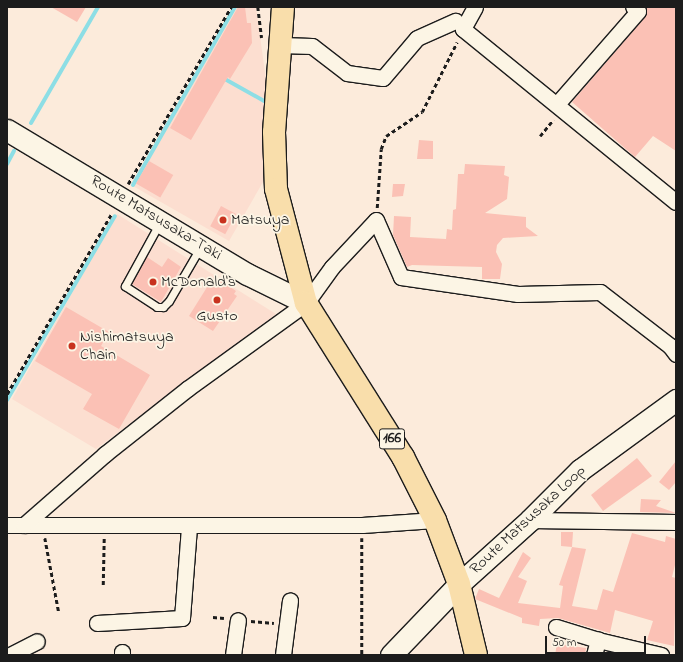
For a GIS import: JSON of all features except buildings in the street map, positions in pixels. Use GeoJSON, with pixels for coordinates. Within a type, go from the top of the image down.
{"type":"FeatureCollection","features":[{"type":"Feature","properties":{"kind":"highway","name":"166"},"geometry":{"type":"LineString","coordinates":[[283,7],[274,132],[276,189],[306,303],[403,457],[435,520],[459,584],[476,655]]}},
{"type":"Feature","properties":{"kind":"main road","name":"Route Matsusaka-Taki"},"geometry":{"type":"LineString","coordinates":[[7,130],[121,197],[247,274],[306,303]]}},
{"type":"Feature","properties":{"kind":"main road","name":"Route Matsusaka Loop"},"geometry":{"type":"LineString","coordinates":[[391,655],[459,584],[530,520],[580,470],[676,400]]}},
{"type":"Feature","properties":{"kind":"street"},"geometry":{"type":"LineString","coordinates":[[280,45],[312,46],[347,73],[383,78],[418,38],[459,25],[475,7]]}},
{"type":"Feature","properties":{"kind":"street"},"geometry":{"type":"LineString","coordinates":[[560,107],[638,11],[633,7]]}},
{"type":"Feature","properties":{"kind":"street"},"geometry":{"type":"LineString","coordinates":[[459,25],[676,202]]}},
{"type":"Feature","properties":{"kind":"street"},"geometry":{"type":"LineString","coordinates":[[24,525],[105,454],[164,407],[306,303],[332,267],[376,220],[402,276],[518,294],[600,292],[674,346]]}},
{"type":"Feature","properties":{"kind":"street"},"geometry":{"type":"LineString","coordinates":[[7,525],[362,525],[435,520]]}},
{"type":"Feature","properties":{"kind":"street"},"geometry":{"type":"LineString","coordinates":[[530,520],[676,522]]}},
{"type":"Feature","properties":{"kind":"street"},"geometry":{"type":"LineString","coordinates":[[97,623],[182,618],[189,526]]}},
{"type":"Feature","properties":{"kind":"street"},"geometry":{"type":"LineString","coordinates":[[283,655],[290,600]]}},
{"type":"Feature","properties":{"kind":"street"},"geometry":{"type":"LineString","coordinates":[[233,655],[238,620]]}},
{"type":"Feature","properties":{"kind":"street"},"geometry":{"type":"LineString","coordinates":[[556,627],[596,648],[661,655]]}},
{"type":"Feature","properties":{"kind":"street"},"geometry":{"type":"LineString","coordinates":[[10,655],[37,641]]}},
{"type":"Feature","properties":{"kind":"lane"},"geometry":{"type":"LineString","coordinates":[[161,221],[125,286],[157,307],[163,307],[169,301],[202,246]]}},
{"type":"Feature","properties":{"kind":"path"},"geometry":{"type":"LineString","coordinates":[[7,394],[232,7]]}},
{"type":"Feature","properties":{"kind":"path"},"geometry":{"type":"LineString","coordinates":[[376,220],[380,149],[386,136],[422,112],[459,25]]}},
{"type":"Feature","properties":{"kind":"path"},"geometry":{"type":"LineString","coordinates":[[540,136],[560,107]]}},
{"type":"Feature","properties":{"kind":"path"},"geometry":{"type":"LineString","coordinates":[[43,525],[59,613]]}},
{"type":"Feature","properties":{"kind":"path"},"geometry":{"type":"LineString","coordinates":[[362,525],[362,655]]}},
{"type":"Feature","properties":{"kind":"path"},"geometry":{"type":"LineString","coordinates":[[103,585],[104,526]]}},
{"type":"Feature","properties":{"kind":"shaded area"},"geometry":{"type":"Polygon","coordinates":[[[237,7],[256,7],[267,87],[263,182],[229,241],[133,186],[237,7]]]}},
{"type":"Feature","properties":{"kind":"shaded area"},"geometry":{"type":"Polygon","coordinates":[[[117,214],[276,314],[96,449],[12,399],[117,214]]]}},
{"type":"Feature","properties":{"kind":"waterway"},"geometry":{"type":"LineString","coordinates":[[31,123],[98,7]]}},
{"type":"Feature","properties":{"kind":"waterway"},"geometry":{"type":"LineString","coordinates":[[133,185],[235,7]]}},
{"type":"Feature","properties":{"kind":"waterway"},"geometry":{"type":"LineString","coordinates":[[223,78],[266,102]]}},
{"type":"Feature","properties":{"kind":"waterway"},"geometry":{"type":"LineString","coordinates":[[7,164],[14,151]]}},
{"type":"Feature","properties":{"kind":"waterway"},"geometry":{"type":"LineString","coordinates":[[7,400],[115,216]]}},
{"type":"Feature","properties":{"kind":"place","name":"Matsuya"},"geometry":{"type":"Point","coordinates":[223,220]}},
{"type":"Feature","properties":{"kind":"place","name":"McDonald's"},"geometry":{"type":"Point","coordinates":[153,282]}},
{"type":"Feature","properties":{"kind":"place","name":"Gusto"},"geometry":{"type":"Point","coordinates":[217,300]}},
{"type":"Feature","properties":{"kind":"place","name":"Nishimatsuya Chain"},"geometry":{"type":"Point","coordinates":[72,346]}}]}
